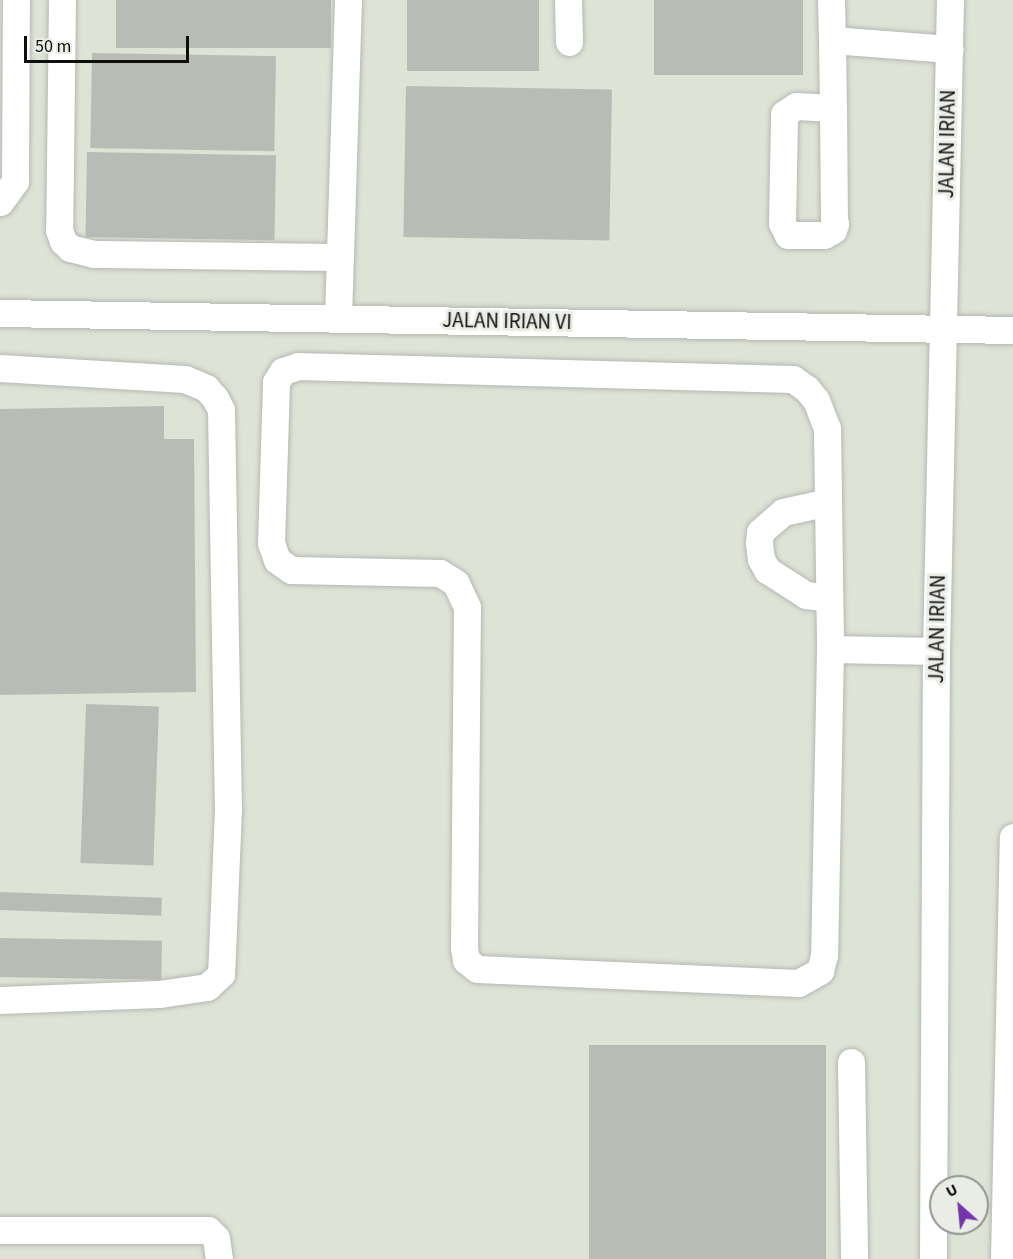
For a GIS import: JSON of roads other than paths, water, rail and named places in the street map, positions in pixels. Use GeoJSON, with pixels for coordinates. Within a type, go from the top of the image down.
{"type":"FeatureCollection","features":[{"type":"Feature","properties":{"kind":"street"},"geometry":{"type":"LineString","coordinates":[[0,202],[15,181],[16,0]]}},
{"type":"Feature","properties":{"kind":"street"},"geometry":{"type":"LineString","coordinates":[[62,0],[59,230],[63,241],[70,248],[94,254],[339,257]]}},
{"type":"Feature","properties":{"kind":"street"},"geometry":{"type":"LineString","coordinates":[[338,318],[348,0]]}},
{"type":"Feature","properties":{"kind":"street"},"geometry":{"type":"LineString","coordinates":[[568,0],[569,42]]}},
{"type":"Feature","properties":{"kind":"street"},"geometry":{"type":"LineString","coordinates":[[831,0],[833,108],[833,230],[824,235],[788,235],[782,224],[784,114],[796,106],[833,108]]}},
{"type":"Feature","properties":{"kind":"street","name":"JALAN IRIAN"},"geometry":{"type":"LineString","coordinates":[[933,1259],[936,651],[950,0]]}},
{"type":"Feature","properties":{"kind":"street"},"geometry":{"type":"LineString","coordinates":[[832,40],[950,49]]}},
{"type":"Feature","properties":{"kind":"street","name":"JALAN IRIAN VI"},"geometry":{"type":"LineString","coordinates":[[0,313],[943,327],[1013,330]]}},
{"type":"Feature","properties":{"kind":"street"},"geometry":{"type":"LineString","coordinates":[[298,366],[793,380],[807,388],[816,400],[827,428],[829,598],[824,955],[820,971],[807,980],[789,983],[477,969],[466,960],[464,947],[467,607],[456,583],[440,573],[291,570],[277,560],[271,543],[276,382],[283,371],[298,366]]}},
{"type":"Feature","properties":{"kind":"street"},"geometry":{"type":"LineString","coordinates":[[0,368],[185,379],[206,388],[221,410],[228,809],[221,974],[207,987],[159,994],[0,1000]]}},
{"type":"Feature","properties":{"kind":"street"},"geometry":{"type":"LineString","coordinates":[[828,502],[783,512],[760,532],[759,543],[760,559],[768,570],[806,595],[829,598]]}},
{"type":"Feature","properties":{"kind":"street"},"geometry":{"type":"LineString","coordinates":[[830,649],[936,651]]}},
{"type":"Feature","properties":{"kind":"street"},"geometry":{"type":"LineString","coordinates":[[1004,1259],[1010,1161],[1013,837]]}},
{"type":"Feature","properties":{"kind":"street"},"geometry":{"type":"LineString","coordinates":[[851,1062],[854,1259]]}},
{"type":"Feature","properties":{"kind":"street"},"geometry":{"type":"LineString","coordinates":[[0,1230],[208,1230],[216,1238],[219,1259]]}}]}
